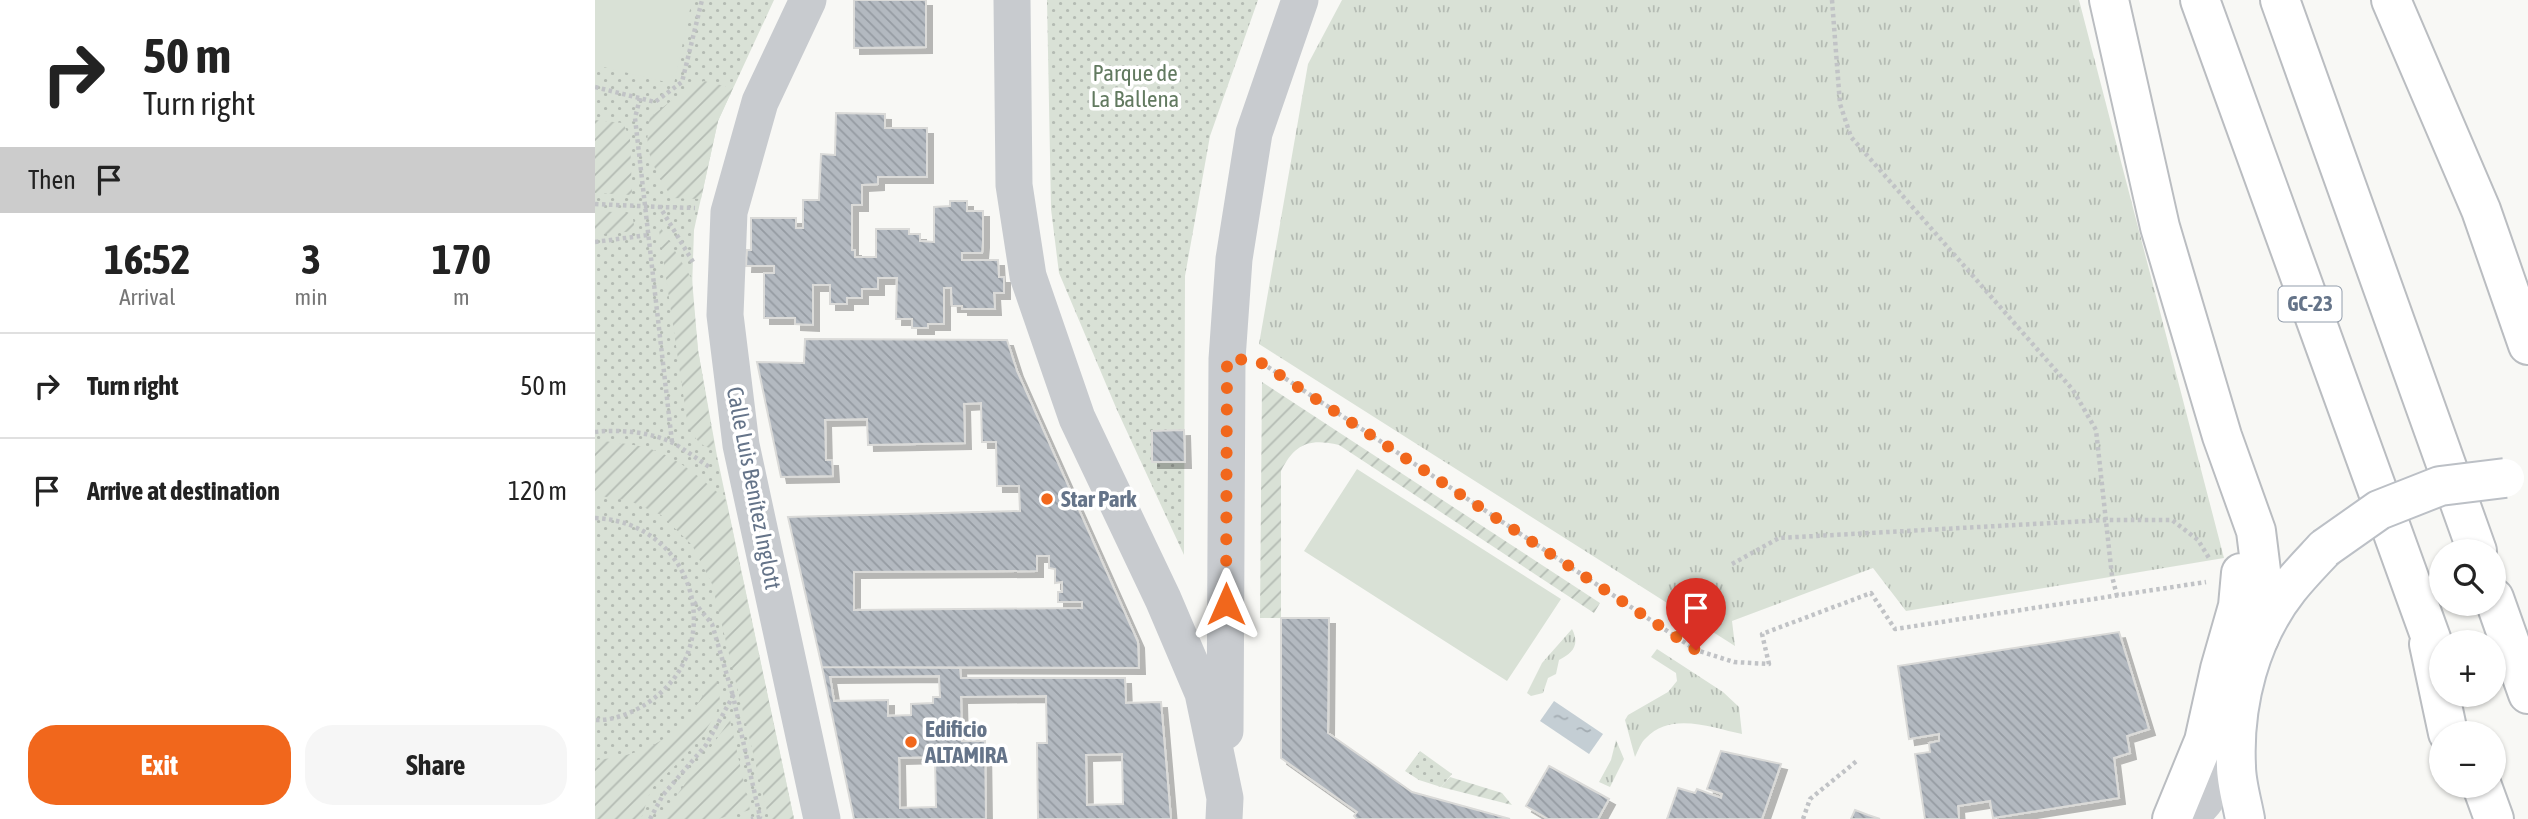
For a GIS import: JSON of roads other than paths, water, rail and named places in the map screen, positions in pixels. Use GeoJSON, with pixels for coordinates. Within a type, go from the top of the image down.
{"type":"FeatureCollection","features":[{"type":"Feature","properties":{"kind":"main road"},"geometry":{"type":"LineString","coordinates":[[2109,0],[2161,227],[2222,436],[2256,531],[2263,587],[2259,638]]}},
{"type":"Feature","properties":{"kind":"main road","name":"GC-23"},"geometry":{"type":"LineString","coordinates":[[2200,0],[2429,631]]}},
{"type":"Feature","properties":{"kind":"main road"},"geometry":{"type":"LineString","coordinates":[[2280,0],[2473,539]]}},
{"type":"Feature","properties":{"kind":"main road"},"geometry":{"type":"LineString","coordinates":[[2391,0],[2481,210],[2528,345]]}},
{"type":"Feature","properties":{"kind":"main road"},"geometry":{"type":"LineString","coordinates":[[2489,234],[2511,258],[2528,303]]}},
{"type":"Feature","properties":{"kind":"main road"},"geometry":{"type":"LineString","coordinates":[[2172,819],[2204,741],[2238,606],[2242,576],[2222,436]]}},
{"type":"Feature","properties":{"kind":"main road"},"geometry":{"type":"LineString","coordinates":[[2245,819],[2236,767],[2238,710],[2246,673],[2259,638],[2287,590],[2325,548],[2379,510],[2440,486],[2517,479]]}},
{"type":"Feature","properties":{"kind":"main road"},"geometry":{"type":"LineString","coordinates":[[2421,607],[2445,721]]}},
{"type":"Feature","properties":{"kind":"main road"},"geometry":{"type":"LineString","coordinates":[[2500,616],[2528,694]]}},
{"type":"Feature","properties":{"kind":"main road"},"geometry":{"type":"LineString","coordinates":[[2466,798],[2473,819]]}},
{"type":"Feature","properties":{"kind":"main road"},"geometry":{"type":"LineString","coordinates":[[2486,798],[2494,819]]}},
{"type":"Feature","properties":{"kind":"street","name":"Calle Luis Benítez Inglott"},"geometry":{"type":"LineString","coordinates":[[808,0],[760,102],[729,212],[725,315],[741,444],[822,819]]}},
{"type":"Feature","properties":{"kind":"street"},"geometry":{"type":"LineString","coordinates":[[1012,0],[1014,185],[1028,276],[1077,418],[1164,599],[1203,693],[1224,809]]}},
{"type":"Feature","properties":{"kind":"street"},"geometry":{"type":"LineString","coordinates":[[1224,809],[1227,359],[1234,259],[1254,133],[1300,0]]}},
{"type":"Feature","properties":{"kind":"street"},"geometry":{"type":"LineString","coordinates":[[1164,599],[1200,606],[1226,577]]}},
{"type":"Feature","properties":{"kind":"street"},"geometry":{"type":"LineString","coordinates":[[2189,819],[2205,801],[2238,710]]}},
{"type":"Feature","properties":{"kind":"water"},"geometry":{"type":"Polygon","coordinates":[[[1554,701],[1603,734],[1589,754],[1540,721],[1554,701]]]}},
{"type":"Feature","properties":{"kind":"place","name":"Star Park"},"geometry":{"type":"Point","coordinates":[1047,499]}},
{"type":"Feature","properties":{"kind":"place","name":"Edificio ALTAMIRA"},"geometry":{"type":"Point","coordinates":[911,742]}},
{"type":"Feature","properties":{"kind":"park label","name":"Parque de La Ballena"},"geometry":{"type":"Point","coordinates":[1135,86]}}]}
